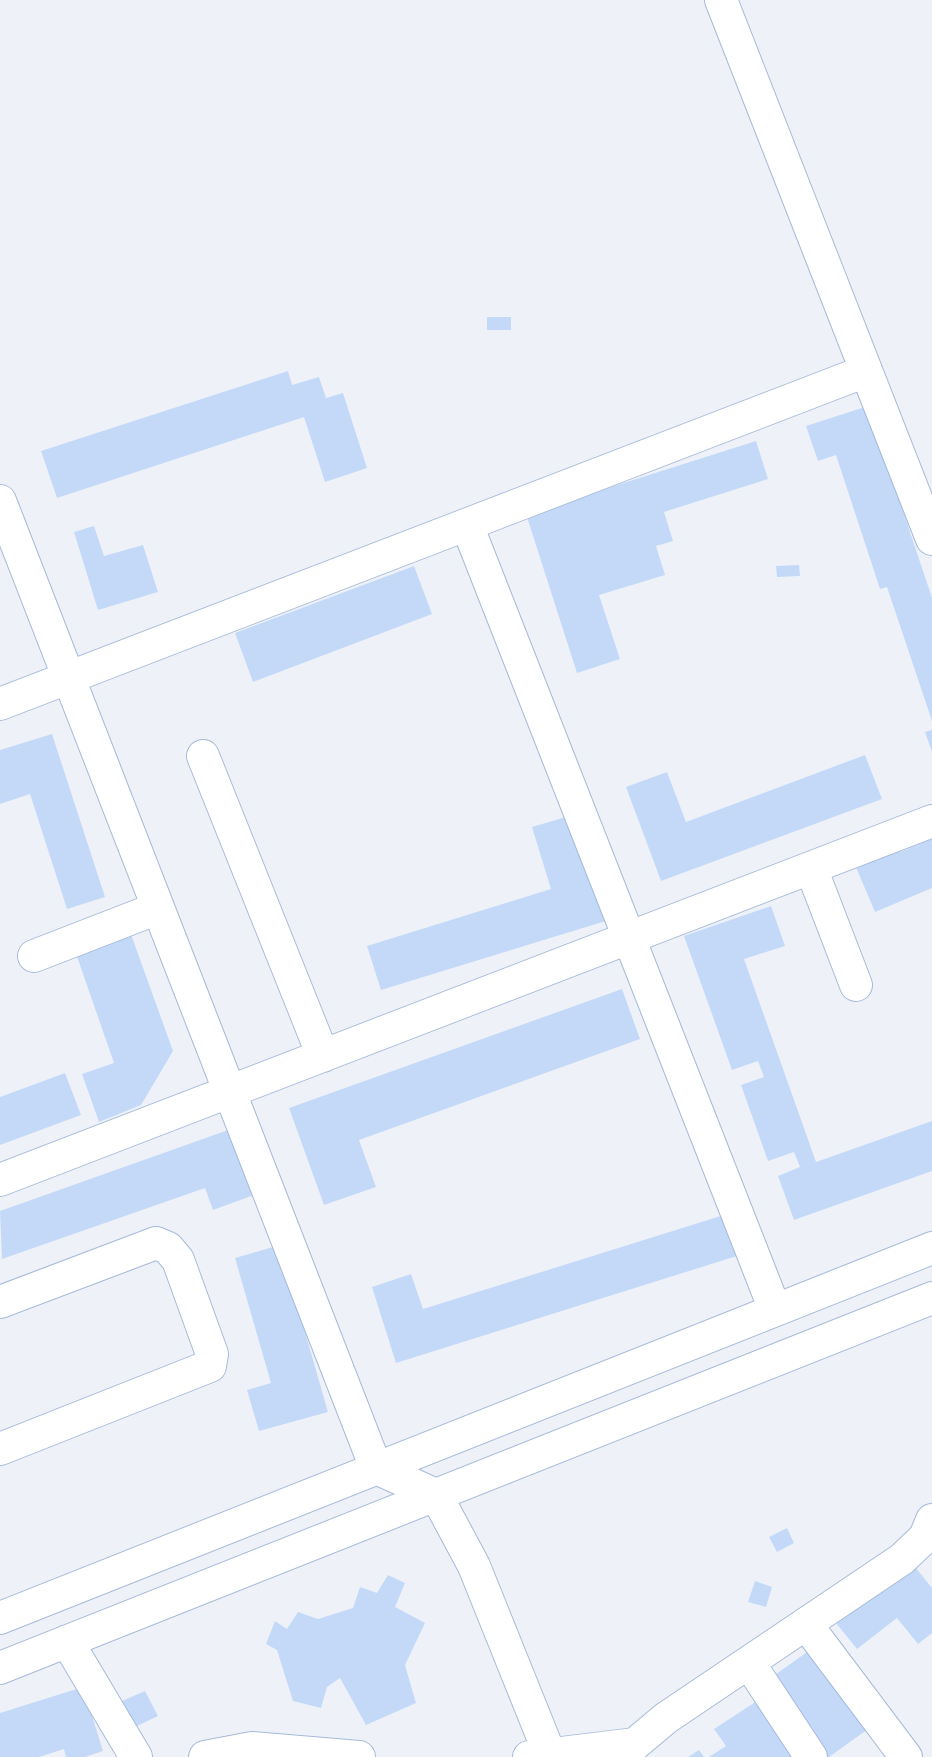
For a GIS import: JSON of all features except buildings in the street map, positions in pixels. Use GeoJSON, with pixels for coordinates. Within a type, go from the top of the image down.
{"type":"FeatureCollection","features":[{"type":"Feature","properties":{"kind":"street"},"geometry":{"type":"LineString","coordinates":[[721,0],[932,538]]}},
{"type":"Feature","properties":{"kind":"street"},"geometry":{"type":"LineString","coordinates":[[0,704],[866,371]]}},
{"type":"Feature","properties":{"kind":"street"},"geometry":{"type":"LineString","coordinates":[[0,501],[376,1468],[436,1495],[474,1566],[538,1756],[640,1750],[666,1718],[902,1559],[925,1537],[932,1520]]}},
{"type":"Feature","properties":{"kind":"street"},"geometry":{"type":"LineString","coordinates":[[467,525],[775,1310]]}},
{"type":"Feature","properties":{"kind":"street"},"geometry":{"type":"LineString","coordinates":[[203,756],[323,1056]]}},
{"type":"Feature","properties":{"kind":"street"},"geometry":{"type":"LineString","coordinates":[[0,1180],[932,821]]}},
{"type":"Feature","properties":{"kind":"street"},"geometry":{"type":"LineString","coordinates":[[811,868],[856,985]]}},
{"type":"Feature","properties":{"kind":"street"},"geometry":{"type":"LineString","coordinates":[[34,956],[158,908]]}},
{"type":"Feature","properties":{"kind":"street"},"geometry":{"type":"LineString","coordinates":[[0,1302],[156,1243],[168,1248],[178,1260],[212,1354],[210,1366],[0,1449]]}},
{"type":"Feature","properties":{"kind":"street"},"geometry":{"type":"LineString","coordinates":[[0,1618],[932,1248]]}},
{"type":"Feature","properties":{"kind":"street"},"geometry":{"type":"LineString","coordinates":[[0,1668],[932,1298]]}},
{"type":"Feature","properties":{"kind":"street"},"geometry":{"type":"LineString","coordinates":[[807,1624],[906,1757]]}},
{"type":"Feature","properties":{"kind":"street"},"geometry":{"type":"LineString","coordinates":[[67,1641],[136,1757]]}},
{"type":"Feature","properties":{"kind":"street"},"geometry":{"type":"LineString","coordinates":[[749,1663],[811,1757]]}},
{"type":"Feature","properties":{"kind":"street"},"geometry":{"type":"LineString","coordinates":[[206,1757],[252,1748],[351,1756]]}}]}
